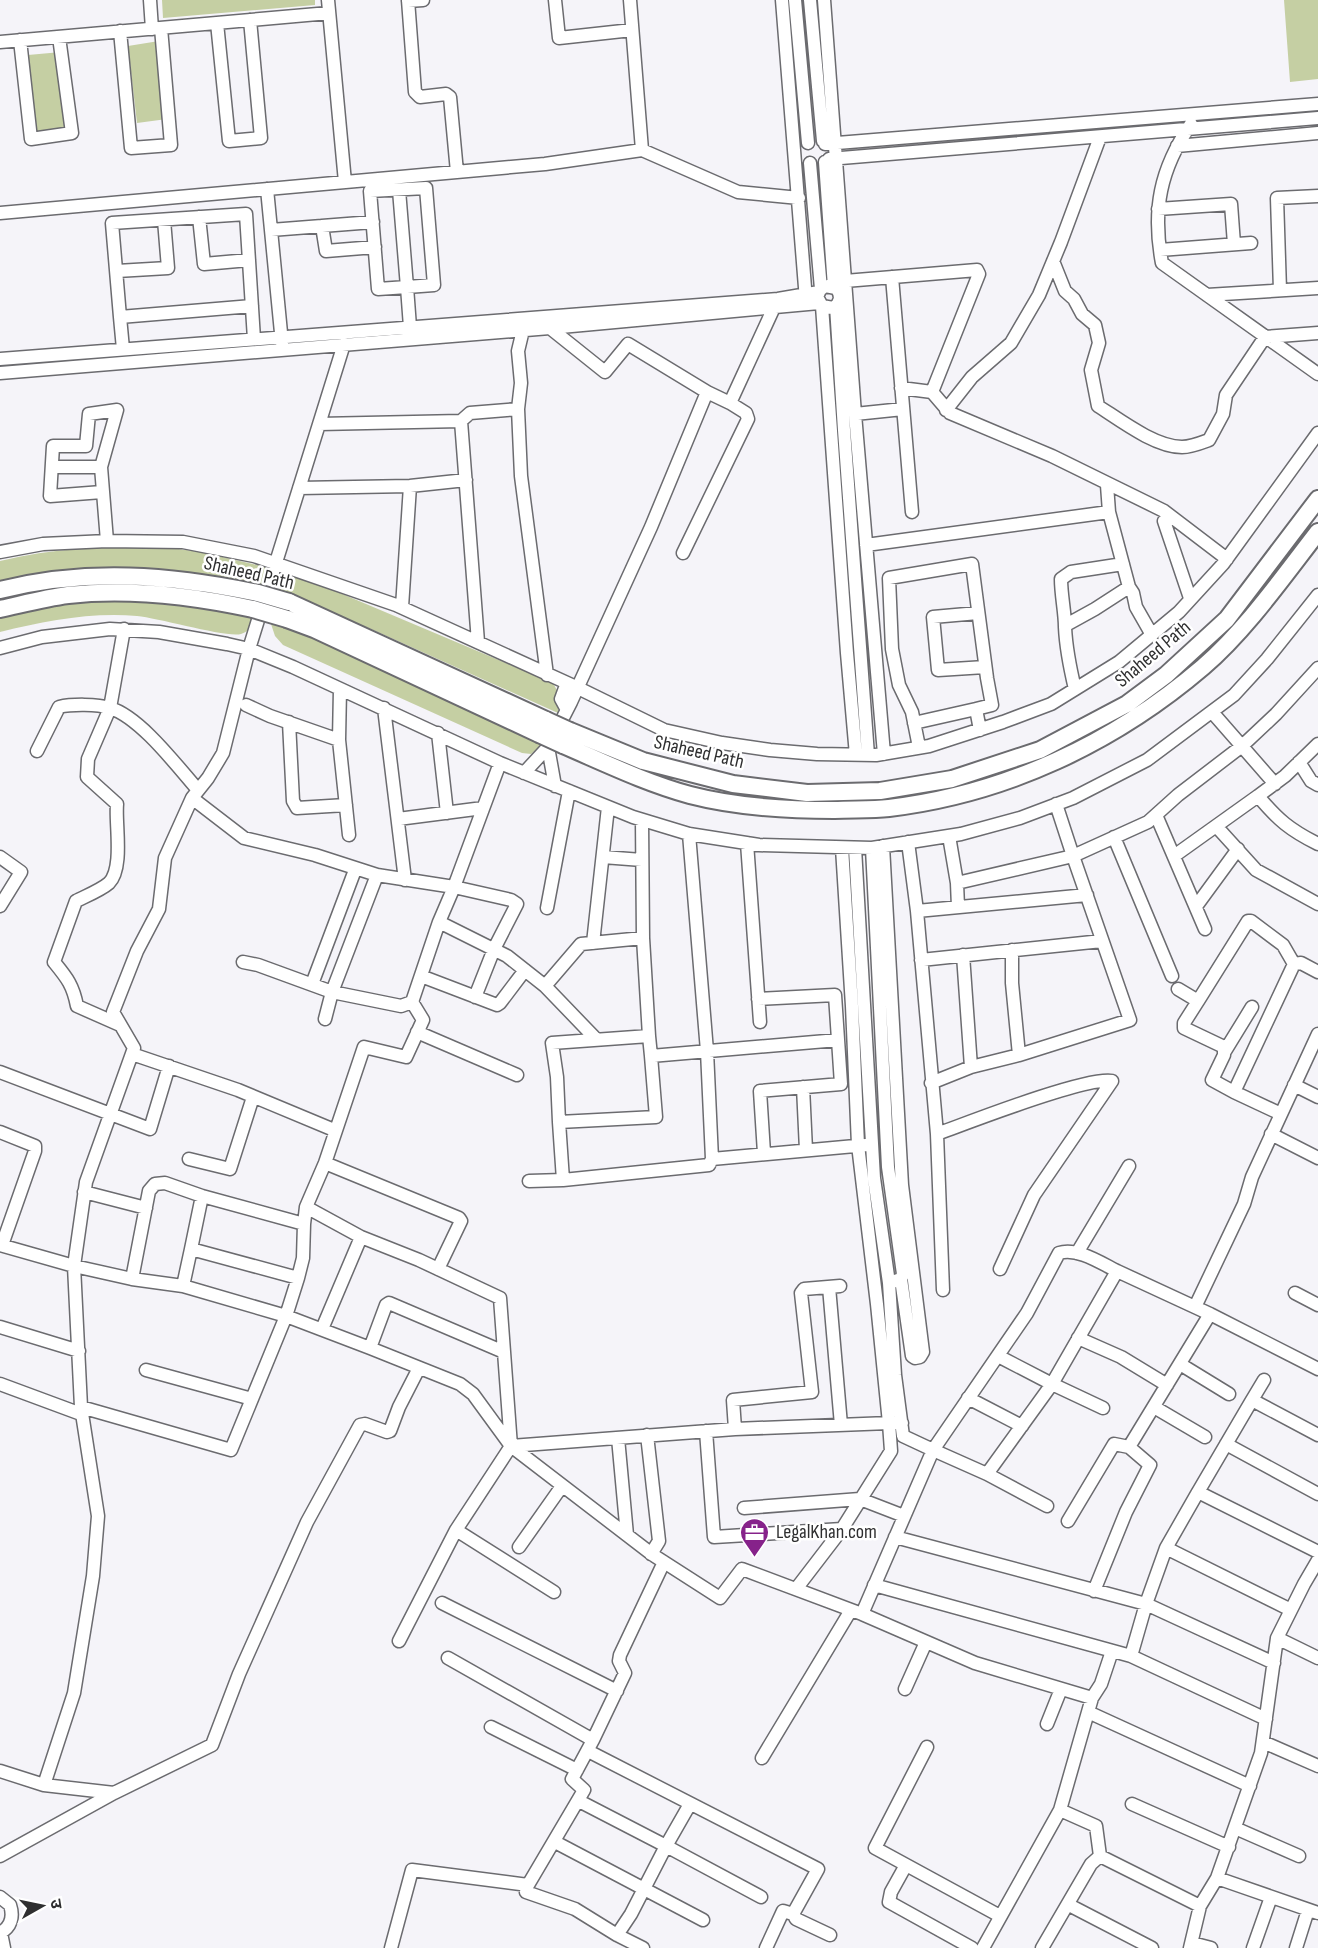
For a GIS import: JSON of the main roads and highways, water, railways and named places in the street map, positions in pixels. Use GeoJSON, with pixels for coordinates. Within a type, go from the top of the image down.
{"type":"FeatureCollection","features":[{"type":"Feature","properties":{"kind":"highway","name":"Shaheed Path"},"geometry":{"type":"LineString","coordinates":[[553,736],[733,784],[807,793],[880,791],[952,780],[1040,750],[1127,704],[1166,675],[1227,620],[1318,499]]}},
{"type":"Feature","properties":{"kind":"highway","name":"Shaheed Path"},"geometry":{"type":"LineString","coordinates":[[0,590],[66,578],[138,575],[178,578],[288,610],[637,776],[690,795],[744,805],[806,810],[887,808],[957,796],[1018,777],[1082,750],[1139,716],[1204,666],[1260,608],[1318,532]]}},
{"type":"Feature","properties":{"kind":"highway","name":"Shaheed Path"},"geometry":{"type":"LineString","coordinates":[[0,609],[69,595],[137,593],[256,601]]}},
{"type":"Feature","properties":{"kind":"place","name":"LegalKhan.com"},"geometry":{"type":"Point","coordinates":[755,1558]}}]}
